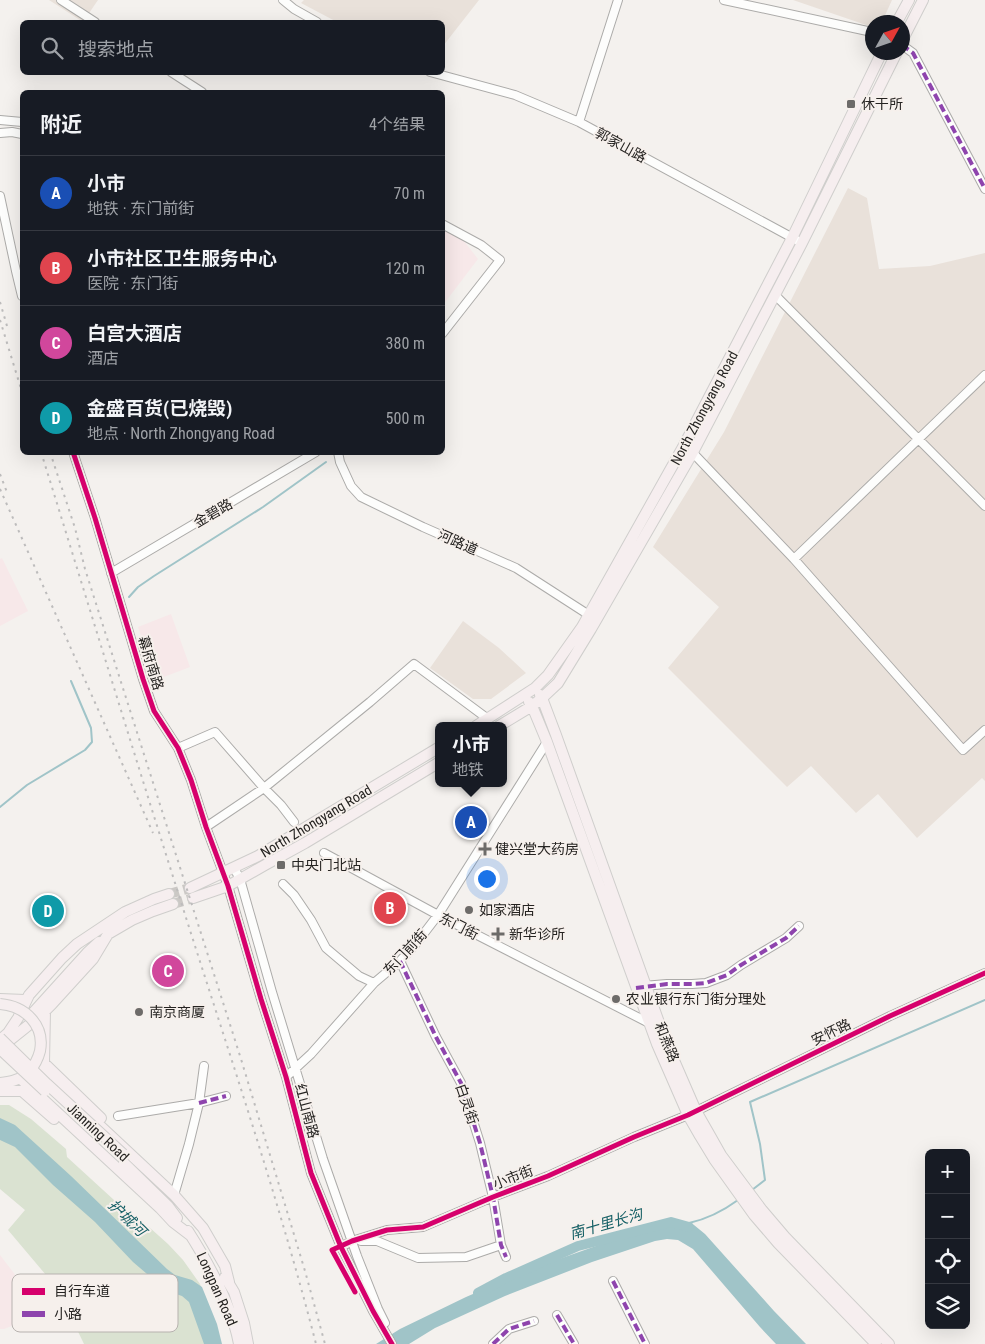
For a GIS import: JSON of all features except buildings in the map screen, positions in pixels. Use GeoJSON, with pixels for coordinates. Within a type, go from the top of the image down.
{"type":"FeatureCollection","features":[{"type":"Feature","properties":{"kind":"main road"},"geometry":{"type":"LineString","coordinates":[[901,15],[909,0]]}},
{"type":"Feature","properties":{"kind":"main road"},"geometry":{"type":"LineString","coordinates":[[910,27],[923,0]]}},
{"type":"Feature","properties":{"kind":"main road","name":"North Zhongyang Road"},"geometry":{"type":"LineString","coordinates":[[483,722],[535,688],[548,675],[582,626],[592,617],[692,453],[775,294],[878,60]]}},
{"type":"Feature","properties":{"kind":"main road","name":"North Zhongyang Road"},"geometry":{"type":"LineString","coordinates":[[506,722],[532,706],[558,683],[893,60]]}},
{"type":"Feature","properties":{"kind":"main road","name":"和燕路"},"geometry":{"type":"LineString","coordinates":[[535,688],[542,698],[641,987],[649,1023],[657,1044],[714,1159],[754,1215],[778,1243],[876,1344]]}},
{"type":"Feature","properties":{"kind":"main road","name":"和燕路"},"geometry":{"type":"LineString","coordinates":[[524,695],[532,706],[547,742],[641,987],[666,1042],[692,1113],[762,1210],[785,1237],[889,1344]]}},
{"type":"Feature","properties":{"kind":"main road","name":"North Zhongyang Road"},"geometry":{"type":"LineString","coordinates":[[435,750],[258,856],[224,873],[191,893],[228,886],[305,843],[435,765]]}},
{"type":"Feature","properties":{"kind":"main road"},"geometry":{"type":"LineString","coordinates":[[26,1008],[40,981],[77,944],[153,911],[171,900]]}},
{"type":"Feature","properties":{"kind":"main road"},"geometry":{"type":"LineString","coordinates":[[0,1039],[8,1033],[26,1008],[67,968],[87,953],[105,931]]}},
{"type":"Feature","properties":{"kind":"main road"},"geometry":{"type":"LineString","coordinates":[[0,1049],[45,1011],[93,959],[105,931]]}},
{"type":"Feature","properties":{"kind":"main road"},"geometry":{"type":"LineString","coordinates":[[0,999],[26,1008],[37,1027],[40,1039],[40,1051],[36,1063],[29,1072],[20,1078],[0,1083]]}},
{"type":"Feature","properties":{"kind":"main road"},"geometry":{"type":"LineString","coordinates":[[0,1004],[26,1008]]}},
{"type":"Feature","properties":{"kind":"main road"},"geometry":{"type":"LineString","coordinates":[[45,1011],[44,1063],[128,1144],[142,1164]]}},
{"type":"Feature","properties":{"kind":"main road","name":"Jianning Road"},"geometry":{"type":"LineString","coordinates":[[0,1039],[172,1201],[192,1231]]}},
{"type":"Feature","properties":{"kind":"main road","name":"Jianning Road"},"geometry":{"type":"LineString","coordinates":[[0,1049],[28,1077],[124,1163],[172,1201]]}},
{"type":"Feature","properties":{"kind":"main road"},"geometry":{"type":"LineString","coordinates":[[36,1063],[67,1095],[142,1164]]}},
{"type":"Feature","properties":{"kind":"main road"},"geometry":{"type":"LineString","coordinates":[[20,1078],[173,1222],[192,1231]]}},
{"type":"Feature","properties":{"kind":"main road"},"geometry":{"type":"LineString","coordinates":[[0,1091],[22,1091],[93,1154],[130,1181]]}},
{"type":"Feature","properties":{"kind":"main road","name":"Longpan Road"},"geometry":{"type":"LineString","coordinates":[[142,1164],[172,1201],[203,1228],[225,1266],[229,1282]]}},
{"type":"Feature","properties":{"kind":"main road","name":"Longpan Road"},"geometry":{"type":"LineString","coordinates":[[192,1231],[200,1232],[218,1267],[234,1292],[244,1323],[248,1344]]}},
{"type":"Feature","properties":{"kind":"main road","name":"Longpan Road"},"geometry":{"type":"LineString","coordinates":[[192,1231],[224,1298],[239,1344]]}},
{"type":"Feature","properties":{"kind":"street"},"geometry":{"type":"LineString","coordinates":[[60,0],[92,20]]}},
{"type":"Feature","properties":{"kind":"street"},"geometry":{"type":"LineString","coordinates":[[283,0],[313,20]]}},
{"type":"Feature","properties":{"kind":"street"},"geometry":{"type":"LineString","coordinates":[[579,122],[618,0]]}},
{"type":"Feature","properties":{"kind":"street"},"geometry":{"type":"LineString","coordinates":[[724,0],[865,30]]}},
{"type":"Feature","properties":{"kind":"street"},"geometry":{"type":"LineString","coordinates":[[910,50],[985,189]]}},
{"type":"Feature","properties":{"kind":"street"},"geometry":{"type":"LineString","coordinates":[[176,75],[199,90]]}},
{"type":"Feature","properties":{"kind":"street","name":"郭家山路"},"geometry":{"type":"LineString","coordinates":[[441,75],[515,95],[579,122],[797,241]]}},
{"type":"Feature","properties":{"kind":"street"},"geometry":{"type":"LineString","coordinates":[[0,120],[20,122]]}},
{"type":"Feature","properties":{"kind":"street"},"geometry":{"type":"LineString","coordinates":[[0,133],[20,134]]}},
{"type":"Feature","properties":{"kind":"street"},"geometry":{"type":"LineString","coordinates":[[0,196],[20,288]]}},
{"type":"Feature","properties":{"kind":"street"},"geometry":{"type":"LineString","coordinates":[[445,226],[481,245],[500,260],[445,330]]}},
{"type":"Feature","properties":{"kind":"street"},"geometry":{"type":"LineString","coordinates":[[775,294],[985,506]]}},
{"type":"Feature","properties":{"kind":"street"},"geometry":{"type":"LineString","coordinates":[[794,559],[985,375]]}},
{"type":"Feature","properties":{"kind":"street"},"geometry":{"type":"LineString","coordinates":[[692,453],[794,559],[963,750],[985,730]]}},
{"type":"Feature","properties":{"kind":"street","name":"幕府南路"},"geometry":{"type":"LineString","coordinates":[[74,455],[154,711],[178,748],[224,873]]}},
{"type":"Feature","properties":{"kind":"street","name":"金碧路"},"geometry":{"type":"LineString","coordinates":[[111,573],[311,455]]}},
{"type":"Feature","properties":{"kind":"street","name":"河路道"},"geometry":{"type":"LineString","coordinates":[[339,455],[351,486],[361,497],[516,568],[592,617]]}},
{"type":"Feature","properties":{"kind":"street"},"geometry":{"type":"LineString","coordinates":[[206,827],[264,788],[414,664],[488,719]]}},
{"type":"Feature","properties":{"kind":"street"},"geometry":{"type":"LineString","coordinates":[[178,748],[216,732],[294,822]]}},
{"type":"Feature","properties":{"kind":"street","name":"东门前街"},"geometry":{"type":"LineString","coordinates":[[286,1077],[311,1054],[374,983],[400,961],[415,945],[438,915],[547,742]]}},
{"type":"Feature","properties":{"kind":"street","name":"东门街"},"geometry":{"type":"LineString","coordinates":[[324,853],[438,915],[649,1023]]}},
{"type":"Feature","properties":{"kind":"street"},"geometry":{"type":"LineString","coordinates":[[234,868],[240,879],[323,1159],[376,1310],[397,1344]]}},
{"type":"Feature","properties":{"kind":"street","name":"红山南路"},"geometry":{"type":"LineString","coordinates":[[224,873],[286,1077],[311,1173],[341,1247],[376,1310],[392,1344]]}},
{"type":"Feature","properties":{"kind":"street","name":"东门前街"},"geometry":{"type":"LineString","coordinates":[[283,884],[294,895],[311,920],[326,948],[359,976],[374,983]]}},
{"type":"Feature","properties":{"kind":"street"},"geometry":{"type":"LineString","coordinates":[[641,987],[706,983],[727,975],[786,938],[799,926]]}},
{"type":"Feature","properties":{"kind":"street","name":"白灵街"},"geometry":{"type":"LineString","coordinates":[[400,961],[436,1037],[462,1083],[480,1143],[506,1257]]}},
{"type":"Feature","properties":{"kind":"street","name":"安怀路"},"geometry":{"type":"LineString","coordinates":[[692,1113],[890,1016],[985,973]]}},
{"type":"Feature","properties":{"kind":"street"},"geometry":{"type":"LineString","coordinates":[[172,1201],[190,1144],[199,1103],[204,1066]]}},
{"type":"Feature","properties":{"kind":"street"},"geometry":{"type":"LineString","coordinates":[[118,1116],[199,1103],[226,1096]]}},
{"type":"Feature","properties":{"kind":"street","name":"小市街"},"geometry":{"type":"LineString","coordinates":[[341,1247],[352,1241],[387,1230],[423,1226],[548,1176],[692,1113]]}},
{"type":"Feature","properties":{"kind":"street"},"geometry":{"type":"LineString","coordinates":[[352,1241],[377,1241],[418,1258],[466,1256],[502,1245]]}},
{"type":"Feature","properties":{"kind":"street"},"geometry":{"type":"LineString","coordinates":[[613,1281],[646,1344]]}},
{"type":"Feature","properties":{"kind":"street"},"geometry":{"type":"LineString","coordinates":[[558,1315],[574,1344]]}},
{"type":"Feature","properties":{"kind":"street"},"geometry":{"type":"LineString","coordinates":[[493,1344],[509,1329],[534,1321]]}},
{"type":"Feature","properties":{"kind":"shaded area"},"geometry":{"type":"Polygon","coordinates":[[[49,0],[98,0],[84,20],[80,20],[49,0]]]}},
{"type":"Feature","properties":{"kind":"shaded area"},"geometry":{"type":"Polygon","coordinates":[[[304,0],[479,0],[445,43],[445,20],[333,20],[301,3],[304,0]]]}},
{"type":"Feature","properties":{"kind":"shaded area"},"geometry":{"type":"Polygon","coordinates":[[[793,0],[892,0],[885,15],[865,15],[865,25],[793,0]]]}},
{"type":"Feature","properties":{"kind":"shaded area"},"geometry":{"type":"Polygon","coordinates":[[[848,188],[867,198],[879,269],[930,266],[985,253],[985,781],[982,778],[917,838],[878,794],[856,813],[811,766],[787,787],[668,668],[719,607],[653,547],[724,432],[848,188]]]}},
{"type":"Feature","properties":{"kind":"shaded area"},"geometry":{"type":"Polygon","coordinates":[[[445,228],[460,236],[478,259],[445,302],[445,228]]]}},
{"type":"Feature","properties":{"kind":"shaded area"},"geometry":{"type":"Polygon","coordinates":[[[2,558],[28,611],[0,626],[0,559],[2,558]]]}},
{"type":"Feature","properties":{"kind":"shaded area"},"geometry":{"type":"Polygon","coordinates":[[[171,614],[190,667],[156,680],[138,627],[171,614]]]}},
{"type":"Feature","properties":{"kind":"shaded area"},"geometry":{"type":"Polygon","coordinates":[[[463,621],[499,648],[526,673],[491,699],[473,699],[430,668],[463,621]]]}},
{"type":"Feature","properties":{"kind":"shaded area"},"geometry":{"type":"Polygon","coordinates":[[[0,1255],[15,1274],[12,1274],[12,1326],[0,1329],[0,1255]]]}},
{"type":"Feature","properties":{"kind":"green space"},"geometry":{"type":"Polygon","coordinates":[[[0,1105],[9,1105],[31,1119],[66,1149],[67,1157],[138,1222],[149,1227],[183,1260],[200,1284],[220,1344],[84,1344],[78,1332],[178,1332],[178,1274],[45,1274],[8,1230],[25,1210],[0,1189],[0,1105]]]}},
{"type":"Feature","properties":{"kind":"water"},"geometry":{"type":"Polygon","coordinates":[[[0,1118],[15,1125],[174,1274],[147,1274],[15,1147],[0,1140],[0,1118]]]}},
{"type":"Feature","properties":{"kind":"water"},"geometry":{"type":"Polygon","coordinates":[[[684,1222],[694,1225],[705,1234],[806,1344],[776,1344],[693,1249],[678,1240],[667,1239],[655,1241],[592,1262],[505,1296],[435,1328],[409,1344],[376,1344],[400,1329],[466,1297],[531,1269],[627,1235],[664,1225],[684,1222]]]}},
{"type":"Feature","properties":{"kind":"water"},"geometry":{"type":"Polygon","coordinates":[[[178,1276],[192,1280],[202,1287],[217,1324],[222,1344],[204,1344],[189,1302],[178,1295],[178,1276]]]}},
{"type":"Feature","properties":{"kind":"waterway"},"geometry":{"type":"LineString","coordinates":[[129,597],[138,587],[154,576],[263,507],[326,462]]}},
{"type":"Feature","properties":{"kind":"waterway"},"geometry":{"type":"LineString","coordinates":[[0,807],[27,785],[85,750],[92,742],[91,728],[71,681]]}},
{"type":"Feature","properties":{"kind":"waterway"},"geometry":{"type":"LineString","coordinates":[[752,1190],[765,1180],[760,1144],[750,1102],[985,1000]]}},
{"type":"Feature","properties":{"kind":"waterway"},"geometry":{"type":"LineString","coordinates":[[689,1223],[715,1214],[738,1200]]}},
{"type":"Feature","properties":{"kind":"waterway","name":"南十里长沟"},"geometry":{"type":"LineString","coordinates":[[478,1293],[506,1278],[578,1246],[671,1222],[689,1227]]}},
{"type":"Feature","properties":{"kind":"tunnel"},"geometry":{"type":"LineString","coordinates":[[169,894],[190,888]]}},
{"type":"Feature","properties":{"kind":"tunnel"},"geometry":{"type":"LineString","coordinates":[[173,904],[193,898]]}},
{"type":"Feature","properties":{"kind":"railway"},"geometry":{"type":"LineString","coordinates":[[0,302],[7,326]]}},
{"type":"Feature","properties":{"kind":"railway"},"geometry":{"type":"LineString","coordinates":[[0,320],[20,385]]}},
{"type":"Feature","properties":{"kind":"railway"},"geometry":{"type":"LineString","coordinates":[[42,455],[286,1234],[316,1344]]}},
{"type":"Feature","properties":{"kind":"railway"},"geometry":{"type":"LineString","coordinates":[[51,455],[75,528],[85,569],[241,1059],[325,1344]]}},
{"type":"Feature","properties":{"kind":"railway"},"geometry":{"type":"LineString","coordinates":[[0,474],[8,495]]}},
{"type":"Feature","properties":{"kind":"railway"},"geometry":{"type":"LineString","coordinates":[[0,489],[153,833]]}},
{"type":"Feature","properties":{"kind":"marked path"},"geometry":{"type":"LineString","coordinates":[[910,51],[913,53],[985,189]]}},
{"type":"Feature","properties":{"kind":"marked path"},"geometry":{"type":"LineString","coordinates":[[636,988],[667,984],[706,983],[727,975],[786,938],[799,926]]}},
{"type":"Feature","properties":{"kind":"marked path"},"geometry":{"type":"LineString","coordinates":[[400,961],[436,1037],[461,1083],[480,1143],[493,1197],[501,1245],[506,1257]]}},
{"type":"Feature","properties":{"kind":"marked path"},"geometry":{"type":"LineString","coordinates":[[199,1103],[226,1096]]}},
{"type":"Feature","properties":{"kind":"marked path"},"geometry":{"type":"LineString","coordinates":[[613,1281],[645,1344]]}},
{"type":"Feature","properties":{"kind":"marked path"},"geometry":{"type":"LineString","coordinates":[[557,1315],[574,1344]]}},
{"type":"Feature","properties":{"kind":"marked path"},"geometry":{"type":"LineString","coordinates":[[493,1344],[509,1329],[534,1321]]}},
{"type":"Feature","properties":{"kind":"cycle path"},"geometry":{"type":"LineString","coordinates":[[74,455],[154,711],[178,748],[228,886],[286,1077],[311,1173],[341,1247],[392,1344]]}},
{"type":"Feature","properties":{"kind":"cycle path"},"geometry":{"type":"LineString","coordinates":[[355,1292],[332,1250],[352,1241],[387,1230],[423,1227],[548,1176],[688,1115],[890,1016],[985,973]]}},
{"type":"Feature","properties":{"kind":"place","name":"休干所"},"geometry":{"type":"Point","coordinates":[851,104]}},
{"type":"Feature","properties":{"kind":"place","name":"小市"},"geometry":{"type":"Point","coordinates":[471,822]}},
{"type":"Feature","properties":{"kind":"place","name":"健兴堂大药房"},"geometry":{"type":"Point","coordinates":[485,849]}},
{"type":"Feature","properties":{"kind":"place","name":"中央门北站"},"geometry":{"type":"Point","coordinates":[281,865]}},
{"type":"Feature","properties":{"kind":"place","name":"小市社区卫生服务中心"},"geometry":{"type":"Point","coordinates":[390,908]}},
{"type":"Feature","properties":{"kind":"place","name":"如家酒店"},"geometry":{"type":"Point","coordinates":[469,910]}},
{"type":"Feature","properties":{"kind":"place","name":"金盛百货(已烧毁)"},"geometry":{"type":"Point","coordinates":[48,911]}},
{"type":"Feature","properties":{"kind":"place","name":"新华诊所"},"geometry":{"type":"Point","coordinates":[498,934]}},
{"type":"Feature","properties":{"kind":"place","name":"白宫大酒店"},"geometry":{"type":"Point","coordinates":[168,971]}},
{"type":"Feature","properties":{"kind":"place","name":"农业银行东门街分理处"},"geometry":{"type":"Point","coordinates":[616,999]}},
{"type":"Feature","properties":{"kind":"place","name":"南京商厦"},"geometry":{"type":"Point","coordinates":[139,1012]}},
{"type":"Feature","properties":{"kind":"water label","name":"护城河"},"geometry":{"type":"Point","coordinates":[127,1218]}}]}
